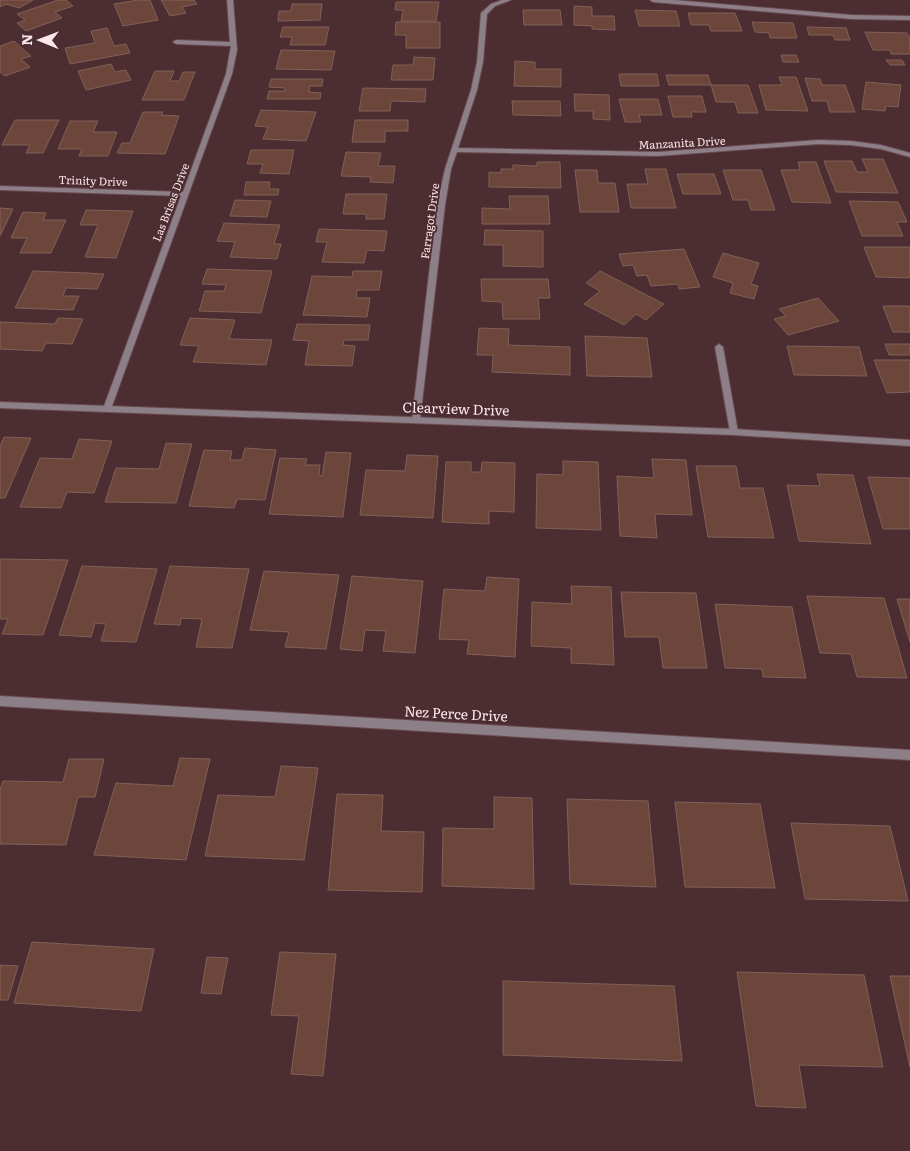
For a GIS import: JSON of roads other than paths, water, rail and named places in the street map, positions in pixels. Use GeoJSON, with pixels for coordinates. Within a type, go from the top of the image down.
{"type":"FeatureCollection","features":[{"type":"Feature","properties":{"kind":"street","name":"Las Brisas Drive"},"geometry":{"type":"LineString","coordinates":[[107,409],[184,194],[230,74],[234,44],[230,0]]}},
{"type":"Feature","properties":{"kind":"street","name":"Farragot Drive"},"geometry":{"type":"LineString","coordinates":[[416,420],[441,206],[448,168],[476,81],[480,62],[484,13],[489,7],[508,0]]}},
{"type":"Feature","properties":{"kind":"street"},"geometry":{"type":"LineString","coordinates":[[653,0],[851,17],[910,18]]}},
{"type":"Feature","properties":{"kind":"street"},"geometry":{"type":"LineString","coordinates":[[176,42],[234,44]]}},
{"type":"Feature","properties":{"kind":"street","name":"Manzanita Drive"},"geometry":{"type":"LineString","coordinates":[[454,150],[658,154],[814,143],[881,148],[910,155]]}},
{"type":"Feature","properties":{"kind":"street","name":"Trinity Drive"},"geometry":{"type":"LineString","coordinates":[[0,188],[184,194]]}},
{"type":"Feature","properties":{"kind":"street"},"geometry":{"type":"LineString","coordinates":[[719,347],[734,432]]}},
{"type":"Feature","properties":{"kind":"street","name":"Clearview Drive"},"geometry":{"type":"LineString","coordinates":[[0,405],[734,432],[910,443]]}},
{"type":"Feature","properties":{"kind":"street","name":"Nez Perce Drive"},"geometry":{"type":"LineString","coordinates":[[0,701],[910,755]]}}]}
